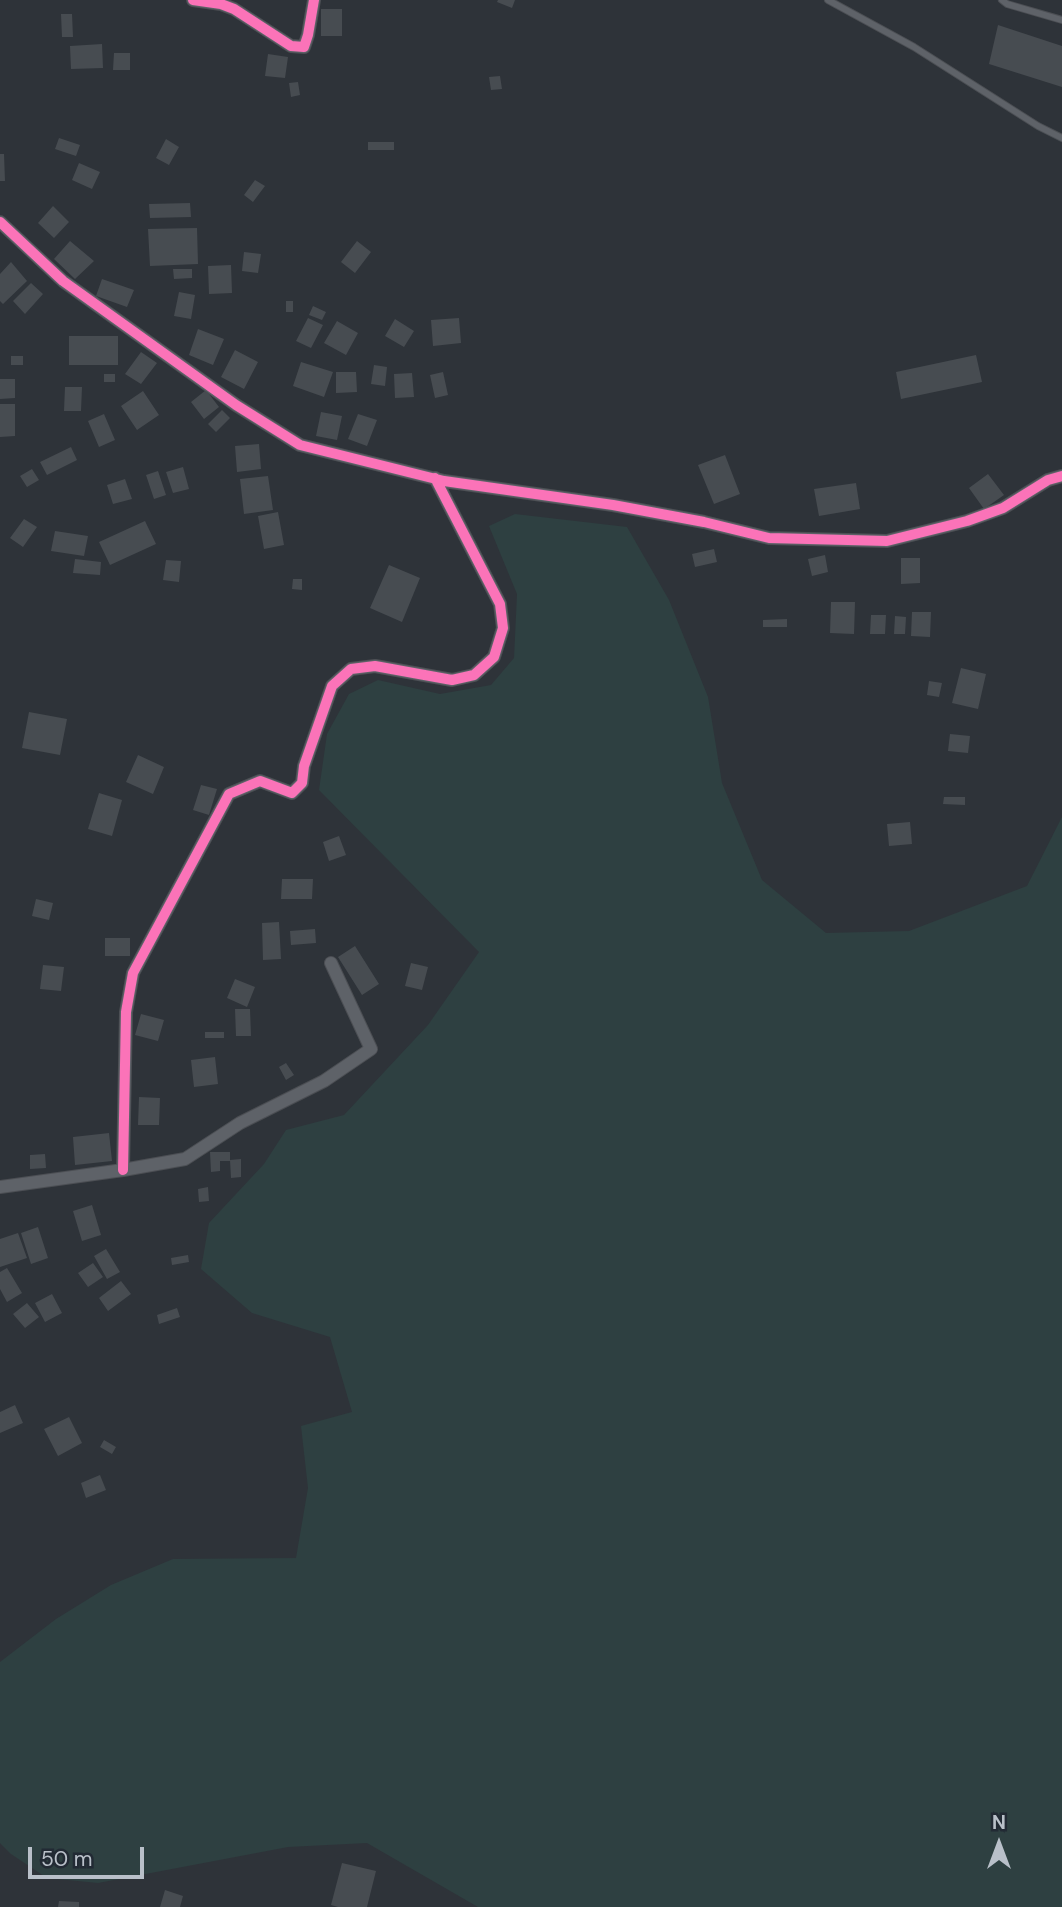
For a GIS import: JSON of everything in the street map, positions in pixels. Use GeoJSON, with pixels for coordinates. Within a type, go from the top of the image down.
{"type":"FeatureCollection","features":[{"type":"Feature","properties":{"kind":"street"},"geometry":{"type":"LineString","coordinates":[[193,0],[234,9],[291,46],[304,47],[314,0]]}},
{"type":"Feature","properties":{"kind":"street"},"geometry":{"type":"LineString","coordinates":[[0,222],[63,281],[236,405],[300,445],[435,478],[613,505],[704,522],[769,538],[887,541],[967,521],[1003,508],[1048,480],[1062,476]]}},
{"type":"Feature","properties":{"kind":"street"},"geometry":{"type":"LineString","coordinates":[[123,1170],[126,1012],[133,972],[229,794],[260,781],[292,793],[302,783],[304,766],[332,687],[351,669],[375,666],[452,680],[474,676],[494,657],[503,628],[500,604],[435,478]]}},
{"type":"Feature","properties":{"kind":"street"},"geometry":{"type":"LineString","coordinates":[[0,1187],[186,1159],[240,1123],[324,1081],[371,1049],[331,963]]}},
{"type":"Feature","properties":{"kind":"lane"},"geometry":{"type":"LineString","coordinates":[[828,0],[914,47],[1038,126],[1062,138]]}},
{"type":"Feature","properties":{"kind":"lane"},"geometry":{"type":"LineString","coordinates":[[1002,0],[1007,4],[1062,20]]}},
{"type":"Feature","properties":{"kind":"shaded area"},"geometry":{"type":"Polygon","coordinates":[[[515,514],[627,527],[669,600],[708,697],[722,783],[762,880],[826,933],[909,931],[1027,886],[1062,817],[1062,1907],[478,1907],[367,1843],[288,1847],[98,1883],[47,1878],[11,1854],[0,1843],[0,1662],[56,1619],[111,1585],[173,1559],[296,1558],[308,1488],[301,1426],[352,1412],[330,1337],[252,1313],[201,1269],[209,1223],[264,1164],[286,1130],[344,1115],[428,1025],[479,952],[319,790],[327,734],[349,694],[378,680],[440,694],[491,685],[514,658],[517,594],[489,526],[515,514]]]}},
{"type":"Feature","properties":{"kind":"building"},"geometry":{"type":"Polygon","coordinates":[[[515,0],[512,8],[497,2],[515,0]]]}},
{"type":"Feature","properties":{"kind":"building"},"geometry":{"type":"Polygon","coordinates":[[[321,9],[342,9],[342,36],[321,36],[321,9]]]}},
{"type":"Feature","properties":{"kind":"building"},"geometry":{"type":"Polygon","coordinates":[[[61,14],[72,14],[73,37],[62,37],[61,14]]]}},
{"type":"Feature","properties":{"kind":"building"},"geometry":{"type":"Polygon","coordinates":[[[998,25],[1062,46],[1062,87],[989,64],[998,25]]]}},
{"type":"Feature","properties":{"kind":"building"},"geometry":{"type":"Polygon","coordinates":[[[102,44],[103,68],[71,69],[70,46],[102,44]]]}},
{"type":"Feature","properties":{"kind":"building"},"geometry":{"type":"Polygon","coordinates":[[[114,53],[130,53],[130,70],[113,70],[114,53]]]}},
{"type":"Feature","properties":{"kind":"building"},"geometry":{"type":"Polygon","coordinates":[[[268,54],[288,57],[285,78],[265,76],[268,54]]]}},
{"type":"Feature","properties":{"kind":"building"},"geometry":{"type":"Polygon","coordinates":[[[500,76],[502,89],[491,90],[489,77],[500,76]]]}},
{"type":"Feature","properties":{"kind":"building"},"geometry":{"type":"Polygon","coordinates":[[[298,82],[300,95],[291,97],[289,83],[298,82]]]}},
{"type":"Feature","properties":{"kind":"building"},"geometry":{"type":"Polygon","coordinates":[[[59,138],[80,145],[76,156],[55,149],[59,138]]]}},
{"type":"Feature","properties":{"kind":"building"},"geometry":{"type":"Polygon","coordinates":[[[166,139],[179,147],[169,165],[156,158],[166,139]]]}},
{"type":"Feature","properties":{"kind":"building"},"geometry":{"type":"Polygon","coordinates":[[[368,142],[394,142],[394,150],[368,150],[368,142]]]}},
{"type":"Feature","properties":{"kind":"building"},"geometry":{"type":"Polygon","coordinates":[[[0,154],[4,154],[5,181],[0,181],[0,154]]]}},
{"type":"Feature","properties":{"kind":"building"},"geometry":{"type":"Polygon","coordinates":[[[79,163],[100,172],[92,189],[72,180],[79,163]]]}},
{"type":"Feature","properties":{"kind":"building"},"geometry":{"type":"Polygon","coordinates":[[[255,180],[265,186],[253,202],[244,195],[255,180]]]}},
{"type":"Feature","properties":{"kind":"building"},"geometry":{"type":"Polygon","coordinates":[[[190,203],[191,217],[150,218],[149,204],[190,203]]]}},
{"type":"Feature","properties":{"kind":"building"},"geometry":{"type":"Polygon","coordinates":[[[53,206],[69,222],[54,238],[38,223],[53,206]]]}},
{"type":"Feature","properties":{"kind":"building"},"geometry":{"type":"Polygon","coordinates":[[[197,228],[198,264],[150,266],[148,229],[197,228]]]}},
{"type":"Feature","properties":{"kind":"building"},"geometry":{"type":"Polygon","coordinates":[[[70,241],[94,261],[75,279],[54,259],[70,241]]]}},
{"type":"Feature","properties":{"kind":"building"},"geometry":{"type":"Polygon","coordinates":[[[357,241],[371,252],[355,273],[341,262],[357,241]]]}},
{"type":"Feature","properties":{"kind":"building"},"geometry":{"type":"Polygon","coordinates":[[[244,252],[261,254],[258,273],[242,271],[244,252]]]}},
{"type":"Feature","properties":{"kind":"building"},"geometry":{"type":"Polygon","coordinates":[[[11,262],[27,281],[3,304],[0,301],[0,274],[11,262]]]}},
{"type":"Feature","properties":{"kind":"building"},"geometry":{"type":"Polygon","coordinates":[[[231,265],[232,293],[209,294],[208,266],[231,265]]]}},
{"type":"Feature","properties":{"kind":"building"},"geometry":{"type":"Polygon","coordinates":[[[173,269],[192,269],[192,278],[174,279],[173,269]]]}},
{"type":"Feature","properties":{"kind":"building"},"geometry":{"type":"Polygon","coordinates":[[[102,279],[134,290],[127,307],[96,296],[102,279]]]}},
{"type":"Feature","properties":{"kind":"building"},"geometry":{"type":"Polygon","coordinates":[[[31,283],[43,294],[25,314],[13,301],[31,283]]]}},
{"type":"Feature","properties":{"kind":"building"},"geometry":{"type":"Polygon","coordinates":[[[179,292],[195,295],[191,319],[174,316],[179,292]]]}},
{"type":"Feature","properties":{"kind":"building"},"geometry":{"type":"Polygon","coordinates":[[[286,301],[293,301],[293,312],[286,312],[286,301]]]}},
{"type":"Feature","properties":{"kind":"building"},"geometry":{"type":"Polygon","coordinates":[[[313,306],[326,312],[322,320],[309,315],[313,306]]]}},
{"type":"Feature","properties":{"kind":"building"},"geometry":{"type":"Polygon","coordinates":[[[308,318],[323,325],[311,348],[296,341],[308,318]]]}},
{"type":"Feature","properties":{"kind":"building"},"geometry":{"type":"Polygon","coordinates":[[[459,318],[461,343],[433,346],[431,320],[459,318]]]}},
{"type":"Feature","properties":{"kind":"building"},"geometry":{"type":"Polygon","coordinates":[[[395,319],[414,331],[404,347],[385,336],[395,319]]]}},
{"type":"Feature","properties":{"kind":"building"},"geometry":{"type":"Polygon","coordinates":[[[337,321],[358,333],[346,355],[324,343],[337,321]]]}},
{"type":"Feature","properties":{"kind":"building"},"geometry":{"type":"Polygon","coordinates":[[[198,329],[224,339],[213,365],[189,355],[198,329]]]}},
{"type":"Feature","properties":{"kind":"building"},"geometry":{"type":"Polygon","coordinates":[[[69,336],[118,336],[118,365],[69,365],[69,336]]]}},
{"type":"Feature","properties":{"kind":"building"},"geometry":{"type":"Polygon","coordinates":[[[235,350],[258,362],[244,389],[221,377],[235,350]]]}},
{"type":"Feature","properties":{"kind":"building"},"geometry":{"type":"Polygon","coordinates":[[[141,352],[157,363],[141,384],[125,374],[141,352]]]}},
{"type":"Feature","properties":{"kind":"building"},"geometry":{"type":"Polygon","coordinates":[[[976,355],[982,382],[901,399],[896,372],[976,355]]]}},
{"type":"Feature","properties":{"kind":"building"},"geometry":{"type":"Polygon","coordinates":[[[11,356],[23,356],[23,365],[11,365],[11,356]]]}},
{"type":"Feature","properties":{"kind":"building"},"geometry":{"type":"Polygon","coordinates":[[[301,362],[333,372],[324,397],[293,386],[301,362]]]}},
{"type":"Feature","properties":{"kind":"building"},"geometry":{"type":"Polygon","coordinates":[[[374,365],[387,367],[385,386],[371,384],[374,365]]]}},
{"type":"Feature","properties":{"kind":"building"},"geometry":{"type":"Polygon","coordinates":[[[336,372],[356,372],[357,392],[336,393],[336,372]]]}},
{"type":"Feature","properties":{"kind":"building"},"geometry":{"type":"Polygon","coordinates":[[[443,372],[448,395],[435,398],[430,375],[443,372]]]}},
{"type":"Feature","properties":{"kind":"building"},"geometry":{"type":"Polygon","coordinates":[[[412,373],[414,397],[395,398],[394,374],[412,373]]]}},
{"type":"Feature","properties":{"kind":"building"},"geometry":{"type":"Polygon","coordinates":[[[104,374],[115,374],[115,382],[104,382],[104,374]]]}},
{"type":"Feature","properties":{"kind":"building"},"geometry":{"type":"Polygon","coordinates":[[[0,379],[15,379],[15,398],[0,399],[0,379]]]}},
{"type":"Feature","properties":{"kind":"building"},"geometry":{"type":"Polygon","coordinates":[[[65,387],[82,387],[81,411],[64,411],[65,387]]]}},
{"type":"Feature","properties":{"kind":"building"},"geometry":{"type":"Polygon","coordinates":[[[206,390],[219,407],[204,419],[191,402],[206,390]]]}},
{"type":"Feature","properties":{"kind":"building"},"geometry":{"type":"Polygon","coordinates":[[[143,391],[159,415],[137,430],[121,406],[143,391]]]}},
{"type":"Feature","properties":{"kind":"building"},"geometry":{"type":"Polygon","coordinates":[[[0,404],[15,404],[15,436],[0,437],[0,404]]]}},
{"type":"Feature","properties":{"kind":"building"},"geometry":{"type":"Polygon","coordinates":[[[222,410],[230,418],[216,432],[208,424],[222,410]]]}},
{"type":"Feature","properties":{"kind":"building"},"geometry":{"type":"Polygon","coordinates":[[[321,412],[342,416],[337,440],[316,436],[321,412]]]}},
{"type":"Feature","properties":{"kind":"building"},"geometry":{"type":"Polygon","coordinates":[[[104,414],[115,440],[99,447],[88,421],[104,414]]]}},
{"type":"Feature","properties":{"kind":"building"},"geometry":{"type":"Polygon","coordinates":[[[358,414],[377,420],[367,446],[348,439],[358,414]]]}},
{"type":"Feature","properties":{"kind":"building"},"geometry":{"type":"Polygon","coordinates":[[[259,444],[261,469],[237,472],[235,446],[259,444]]]}},
{"type":"Feature","properties":{"kind":"building"},"geometry":{"type":"Polygon","coordinates":[[[71,447],[77,460],[47,475],[40,462],[71,447]]]}},
{"type":"Feature","properties":{"kind":"building"},"geometry":{"type":"Polygon","coordinates":[[[725,455],[740,494],[714,504],[698,465],[725,455]]]}},
{"type":"Feature","properties":{"kind":"building"},"geometry":{"type":"Polygon","coordinates":[[[183,467],[189,489],[173,493],[166,472],[183,467]]]}},
{"type":"Feature","properties":{"kind":"building"},"geometry":{"type":"Polygon","coordinates":[[[32,469],[39,480],[27,487],[20,476],[32,469]]]}},
{"type":"Feature","properties":{"kind":"building"},"geometry":{"type":"Polygon","coordinates":[[[158,471],[166,495],[154,499],[146,475],[158,471]]]}},
{"type":"Feature","properties":{"kind":"building"},"geometry":{"type":"Polygon","coordinates":[[[988,474],[1004,495],[984,509],[969,488],[988,474]]]}},
{"type":"Feature","properties":{"kind":"building"},"geometry":{"type":"Polygon","coordinates":[[[268,476],[273,510],[244,514],[240,479],[268,476]]]}},
{"type":"Feature","properties":{"kind":"building"},"geometry":{"type":"Polygon","coordinates":[[[125,479],[132,499],[113,504],[107,485],[125,479]]]}},
{"type":"Feature","properties":{"kind":"building"},"geometry":{"type":"Polygon","coordinates":[[[856,483],[860,509],[819,516],[814,489],[856,483]]]}},
{"type":"Feature","properties":{"kind":"building"},"geometry":{"type":"Polygon","coordinates":[[[278,512],[284,545],[264,549],[258,516],[278,512]]]}},
{"type":"Feature","properties":{"kind":"building"},"geometry":{"type":"Polygon","coordinates":[[[24,519],[37,527],[23,547],[10,538],[24,519]]]}},
{"type":"Feature","properties":{"kind":"building"},"geometry":{"type":"Polygon","coordinates":[[[145,521],[156,544],[110,565],[99,542],[145,521]]]}},
{"type":"Feature","properties":{"kind":"building"},"geometry":{"type":"Polygon","coordinates":[[[55,531],[88,536],[84,556],[51,551],[55,531]]]}},
{"type":"Feature","properties":{"kind":"building"},"geometry":{"type":"Polygon","coordinates":[[[714,549],[717,562],[695,567],[692,554],[714,549]]]}},
{"type":"Feature","properties":{"kind":"building"},"geometry":{"type":"Polygon","coordinates":[[[825,555],[828,572],[812,576],[808,559],[825,555]]]}},
{"type":"Feature","properties":{"kind":"building"},"geometry":{"type":"Polygon","coordinates":[[[901,558],[920,558],[920,583],[901,584],[901,558]]]}},
{"type":"Feature","properties":{"kind":"building"},"geometry":{"type":"Polygon","coordinates":[[[75,559],[101,562],[100,575],[73,573],[75,559]]]}},
{"type":"Feature","properties":{"kind":"building"},"geometry":{"type":"Polygon","coordinates":[[[166,560],[181,561],[179,582],[163,580],[166,560]]]}},
{"type":"Feature","properties":{"kind":"building"},"geometry":{"type":"Polygon","coordinates":[[[389,565],[420,578],[402,622],[370,608],[389,565]]]}},
{"type":"Feature","properties":{"kind":"building"},"geometry":{"type":"Polygon","coordinates":[[[293,579],[302,579],[302,590],[292,589],[293,579]]]}},
{"type":"Feature","properties":{"kind":"building"},"geometry":{"type":"Polygon","coordinates":[[[831,602],[855,602],[854,634],[830,633],[831,602]]]}},
{"type":"Feature","properties":{"kind":"building"},"geometry":{"type":"Polygon","coordinates":[[[912,612],[931,612],[930,637],[911,636],[912,612]]]}},
{"type":"Feature","properties":{"kind":"building"},"geometry":{"type":"Polygon","coordinates":[[[871,615],[886,615],[885,634],[870,634],[871,615]]]}},
{"type":"Feature","properties":{"kind":"building"},"geometry":{"type":"Polygon","coordinates":[[[895,616],[906,617],[905,634],[894,634],[895,616]]]}},
{"type":"Feature","properties":{"kind":"building"},"geometry":{"type":"Polygon","coordinates":[[[787,619],[787,627],[763,627],[763,620],[787,619]]]}},
{"type":"Feature","properties":{"kind":"building"},"geometry":{"type":"Polygon","coordinates":[[[961,668],[986,674],[978,709],[952,703],[961,668]]]}},
{"type":"Feature","properties":{"kind":"building"},"geometry":{"type":"Polygon","coordinates":[[[929,681],[942,683],[939,697],[927,695],[929,681]]]}},
{"type":"Feature","properties":{"kind":"building"},"geometry":{"type":"Polygon","coordinates":[[[29,712],[67,719],[60,755],[22,748],[29,712]]]}},
{"type":"Feature","properties":{"kind":"building"},"geometry":{"type":"Polygon","coordinates":[[[950,734],[970,736],[968,753],[948,751],[950,734]]]}},
{"type":"Feature","properties":{"kind":"building"},"geometry":{"type":"Polygon","coordinates":[[[138,755],[164,767],[153,794],[126,782],[138,755]]]}},
{"type":"Feature","properties":{"kind":"building"},"geometry":{"type":"Polygon","coordinates":[[[201,785],[217,789],[209,815],[193,810],[201,785]]]}},
{"type":"Feature","properties":{"kind":"building"},"geometry":{"type":"Polygon","coordinates":[[[99,793],[122,800],[112,836],[88,829],[99,793]]]}},
{"type":"Feature","properties":{"kind":"building"},"geometry":{"type":"Polygon","coordinates":[[[944,797],[965,797],[965,805],[943,804],[944,797]]]}},
{"type":"Feature","properties":{"kind":"building"},"geometry":{"type":"Polygon","coordinates":[[[910,822],[912,844],[889,846],[887,824],[910,822]]]}},
{"type":"Feature","properties":{"kind":"building"},"geometry":{"type":"Polygon","coordinates":[[[339,836],[346,855],[329,861],[323,842],[339,836]]]}},
{"type":"Feature","properties":{"kind":"building"},"geometry":{"type":"Polygon","coordinates":[[[282,879],[313,879],[312,899],[281,899],[282,879]]]}},
{"type":"Feature","properties":{"kind":"building"},"geometry":{"type":"Polygon","coordinates":[[[36,899],[53,903],[49,920],[32,916],[36,899]]]}},
{"type":"Feature","properties":{"kind":"building"},"geometry":{"type":"Polygon","coordinates":[[[279,922],[281,959],[263,960],[262,923],[279,922]]]}},
{"type":"Feature","properties":{"kind":"building"},"geometry":{"type":"Polygon","coordinates":[[[315,929],[316,943],[291,945],[290,931],[315,929]]]}},
{"type":"Feature","properties":{"kind":"building"},"geometry":{"type":"Polygon","coordinates":[[[105,938],[130,938],[130,956],[105,956],[105,938]]]}},
{"type":"Feature","properties":{"kind":"building"},"geometry":{"type":"Polygon","coordinates":[[[355,946],[379,984],[362,995],[338,957],[355,946]]]}},
{"type":"Feature","properties":{"kind":"building"},"geometry":{"type":"Polygon","coordinates":[[[411,963],[428,967],[422,990],[405,986],[411,963]]]}},
{"type":"Feature","properties":{"kind":"building"},"geometry":{"type":"Polygon","coordinates":[[[43,965],[64,967],[61,991],[40,989],[43,965]]]}},
{"type":"Feature","properties":{"kind":"building"},"geometry":{"type":"Polygon","coordinates":[[[235,979],[255,987],[247,1007],[227,998],[235,979]]]}},
{"type":"Feature","properties":{"kind":"building"},"geometry":{"type":"Polygon","coordinates":[[[235,1009],[250,1009],[251,1036],[236,1036],[235,1009]]]}},
{"type":"Feature","properties":{"kind":"building"},"geometry":{"type":"Polygon","coordinates":[[[141,1014],[164,1020],[158,1041],[135,1035],[141,1014]]]}},
{"type":"Feature","properties":{"kind":"building"},"geometry":{"type":"Polygon","coordinates":[[[205,1032],[224,1032],[224,1038],[205,1038],[205,1032]]]}},
{"type":"Feature","properties":{"kind":"building"},"geometry":{"type":"Polygon","coordinates":[[[215,1057],[218,1084],[194,1087],[191,1060],[215,1057]]]}},
{"type":"Feature","properties":{"kind":"building"},"geometry":{"type":"Polygon","coordinates":[[[286,1063],[294,1075],[286,1080],[279,1067],[286,1063]]]}},
{"type":"Feature","properties":{"kind":"building"},"geometry":{"type":"Polygon","coordinates":[[[139,1097],[160,1098],[159,1125],[138,1125],[139,1097]]]}},
{"type":"Feature","properties":{"kind":"building"},"geometry":{"type":"Polygon","coordinates":[[[109,1133],[112,1161],[75,1165],[73,1137],[109,1133]]]}},
{"type":"Feature","properties":{"kind":"building"},"geometry":{"type":"Polygon","coordinates":[[[210,1152],[230,1152],[230,1161],[220,1161],[220,1171],[211,1172],[210,1152]]]}},
{"type":"Feature","properties":{"kind":"building"},"geometry":{"type":"Polygon","coordinates":[[[45,1154],[46,1168],[30,1169],[30,1155],[45,1154]]]}},
{"type":"Feature","properties":{"kind":"building"},"geometry":{"type":"Polygon","coordinates":[[[241,1159],[241,1177],[231,1178],[230,1160],[241,1159]]]}},
{"type":"Feature","properties":{"kind":"building"},"geometry":{"type":"Polygon","coordinates":[[[208,1187],[209,1201],[199,1202],[198,1189],[208,1187]]]}},
{"type":"Feature","properties":{"kind":"building"},"geometry":{"type":"Polygon","coordinates":[[[92,1205],[101,1235],[82,1241],[73,1211],[92,1205]]]}},
{"type":"Feature","properties":{"kind":"building"},"geometry":{"type":"Polygon","coordinates":[[[38,1227],[48,1258],[31,1264],[21,1233],[38,1227]]]}},
{"type":"Feature","properties":{"kind":"building"},"geometry":{"type":"Polygon","coordinates":[[[18,1233],[27,1258],[0,1267],[0,1239],[18,1233]]]}},
{"type":"Feature","properties":{"kind":"building"},"geometry":{"type":"Polygon","coordinates":[[[106,1249],[120,1272],[107,1279],[94,1256],[106,1249]]]}},
{"type":"Feature","properties":{"kind":"building"},"geometry":{"type":"Polygon","coordinates":[[[188,1255],[189,1262],[172,1265],[171,1258],[188,1255]]]}},
{"type":"Feature","properties":{"kind":"building"},"geometry":{"type":"Polygon","coordinates":[[[93,1263],[103,1277],[88,1287],[78,1273],[93,1263]]]}},
{"type":"Feature","properties":{"kind":"building"},"geometry":{"type":"Polygon","coordinates":[[[7,1268],[22,1293],[7,1302],[0,1289],[0,1272],[7,1268]]]}},
{"type":"Feature","properties":{"kind":"building"},"geometry":{"type":"Polygon","coordinates":[[[121,1281],[131,1294],[108,1311],[99,1298],[121,1281]]]}},
{"type":"Feature","properties":{"kind":"building"},"geometry":{"type":"Polygon","coordinates":[[[52,1294],[62,1313],[45,1322],[35,1303],[52,1294]]]}},
{"type":"Feature","properties":{"kind":"building"},"geometry":{"type":"Polygon","coordinates":[[[27,1303],[39,1317],[25,1328],[13,1314],[27,1303]]]}},
{"type":"Feature","properties":{"kind":"building"},"geometry":{"type":"Polygon","coordinates":[[[177,1308],[180,1317],[159,1324],[157,1315],[177,1308]]]}},
{"type":"Feature","properties":{"kind":"building"},"geometry":{"type":"Polygon","coordinates":[[[15,1405],[23,1423],[0,1433],[0,1412],[15,1405]]]}},
{"type":"Feature","properties":{"kind":"building"},"geometry":{"type":"Polygon","coordinates":[[[69,1417],[82,1443],[58,1456],[44,1429],[69,1417]]]}},
{"type":"Feature","properties":{"kind":"building"},"geometry":{"type":"Polygon","coordinates":[[[104,1440],[116,1447],[112,1454],[100,1447],[104,1440]]]}},
{"type":"Feature","properties":{"kind":"building"},"geometry":{"type":"Polygon","coordinates":[[[100,1475],[106,1490],[86,1498],[81,1483],[100,1475]]]}},
{"type":"Feature","properties":{"kind":"building"},"geometry":{"type":"Polygon","coordinates":[[[342,1863],[376,1871],[367,1907],[331,1905],[342,1863]]]}},
{"type":"Feature","properties":{"kind":"building"},"geometry":{"type":"Polygon","coordinates":[[[165,1890],[183,1896],[180,1907],[160,1907],[165,1890]]]}},
{"type":"Feature","properties":{"kind":"building"},"geometry":{"type":"Polygon","coordinates":[[[59,1901],[79,1902],[79,1907],[58,1907],[59,1901]]]}},
{"type":"Feature","properties":{"kind":"cycle path"},"geometry":{"type":"LineString","coordinates":[[193,0],[234,9],[291,46],[304,47],[314,0]]}},
{"type":"Feature","properties":{"kind":"cycle path"},"geometry":{"type":"LineString","coordinates":[[0,222],[63,281],[236,405],[300,445],[444,481],[613,505],[704,522],[769,538],[887,541],[967,521],[1003,508],[1048,480],[1062,476]]}},
{"type":"Feature","properties":{"kind":"cycle path"},"geometry":{"type":"LineString","coordinates":[[123,1170],[126,1012],[133,973],[229,794],[260,781],[292,793],[302,783],[304,766],[332,686],[351,669],[375,666],[452,680],[474,675],[494,657],[503,628],[500,604],[435,478]]}}]}
